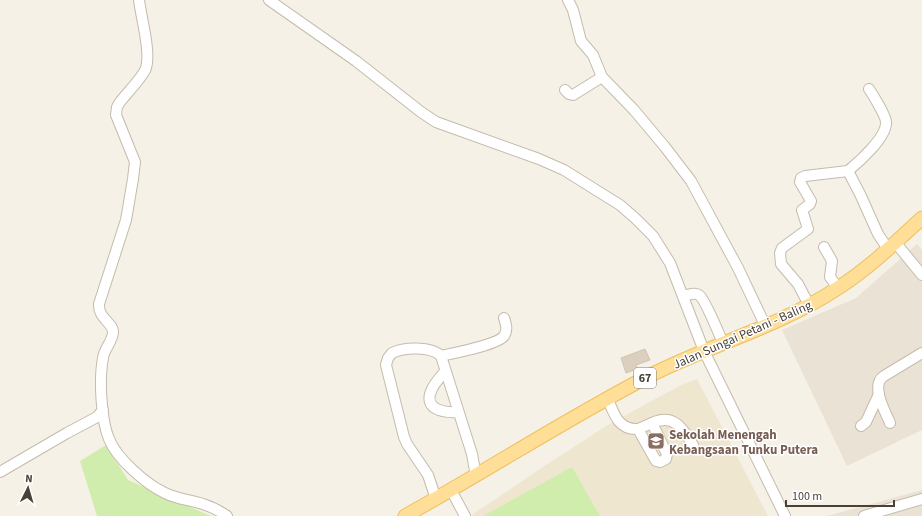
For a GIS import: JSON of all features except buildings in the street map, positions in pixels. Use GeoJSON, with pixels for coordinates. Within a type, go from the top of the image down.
{"type":"FeatureCollection","features":[{"type":"Feature","properties":{"kind":"main road","name":"Jalan Sungai Petani - Baling"},"geometry":{"type":"LineString","coordinates":[[405,516],[648,377],[809,305],[838,288],[864,270],[922,218]]}},
{"type":"Feature","properties":{"kind":"street"},"geometry":{"type":"LineString","coordinates":[[139,0],[147,63],[144,72],[117,107],[116,115],[134,162],[131,193],[126,220],[99,304],[101,315],[113,331],[102,362],[102,410],[112,446],[143,480],[164,493],[210,507],[228,516]]}},
{"type":"Feature","properties":{"kind":"street"},"geometry":{"type":"LineString","coordinates":[[269,0],[356,61],[436,122],[504,146],[564,170],[620,206],[645,227],[659,243],[670,263],[704,351],[785,516]]}},
{"type":"Feature","properties":{"kind":"street"},"geometry":{"type":"LineString","coordinates":[[568,0],[573,10],[581,42],[593,55],[602,77],[638,115],[691,181],[738,268],[765,325]]}},
{"type":"Feature","properties":{"kind":"street"},"geometry":{"type":"LineString","coordinates":[[565,90],[569,94],[573,94],[602,77]]}},
{"type":"Feature","properties":{"kind":"street"},"geometry":{"type":"LineString","coordinates":[[809,305],[798,284],[781,264],[780,259],[782,248],[804,233],[808,228],[802,210],[810,204],[811,200],[800,182],[801,178],[805,176],[848,171],[872,148],[880,138],[886,127],[886,120],[869,89]]}},
{"type":"Feature","properties":{"kind":"street"},"geometry":{"type":"LineString","coordinates":[[848,171],[878,234],[922,275]]}},
{"type":"Feature","properties":{"kind":"street"},"geometry":{"type":"LineString","coordinates":[[824,247],[832,261],[830,277],[838,288]]}},
{"type":"Feature","properties":{"kind":"street"},"geometry":{"type":"LineString","coordinates":[[683,296],[694,294],[699,295],[704,301],[723,343]]}},
{"type":"Feature","properties":{"kind":"street"},"geometry":{"type":"LineString","coordinates":[[441,356],[467,350],[504,337],[506,332],[504,318]]}},
{"type":"Feature","properties":{"kind":"street"},"geometry":{"type":"LineString","coordinates":[[436,499],[428,475],[410,450],[404,437],[386,365],[392,352],[402,349],[430,350],[438,352],[441,356],[472,454],[476,476]]}},
{"type":"Feature","properties":{"kind":"street"},"geometry":{"type":"LineString","coordinates":[[890,423],[879,394],[878,384],[881,378],[922,353]]}},
{"type":"Feature","properties":{"kind":"street"},"geometry":{"type":"LineString","coordinates":[[446,371],[430,394],[431,403],[434,408],[442,412],[458,412]]}},
{"type":"Feature","properties":{"kind":"street"},"geometry":{"type":"LineString","coordinates":[[861,426],[866,422],[879,394]]}},
{"type":"Feature","properties":{"kind":"street"},"geometry":{"type":"LineString","coordinates":[[608,399],[612,411],[622,425],[630,429],[638,429],[656,421],[666,420],[676,423],[682,428],[693,445]]}},
{"type":"Feature","properties":{"kind":"street"},"geometry":{"type":"LineString","coordinates":[[0,472],[97,417],[102,410]]}},
{"type":"Feature","properties":{"kind":"street"},"geometry":{"type":"LineString","coordinates":[[638,429],[656,461],[664,461],[667,454],[652,423]]}},
{"type":"Feature","properties":{"kind":"street"},"geometry":{"type":"LineString","coordinates":[[451,490],[464,516]]}},
{"type":"Feature","properties":{"kind":"street"},"geometry":{"type":"LineString","coordinates":[[864,516],[891,512],[922,500]]}},
{"type":"Feature","properties":{"kind":"shaded area"},"geometry":{"type":"Polygon","coordinates":[[[917,244],[922,250],[922,430],[847,466],[782,330],[856,298],[917,244]]]}},
{"type":"Feature","properties":{"kind":"shaded area","name":"Sekolah Menengah Kebangsaan Tunku Putera"},"geometry":{"type":"Polygon","coordinates":[[[697,379],[768,516],[470,516],[611,423],[681,385],[697,379]]]}},
{"type":"Feature","properties":{"kind":"shaded area"},"geometry":{"type":"Polygon","coordinates":[[[922,490],[922,516],[827,516],[922,490]]]}},
{"type":"Feature","properties":{"kind":"green space"},"geometry":{"type":"Polygon","coordinates":[[[106,445],[128,480],[211,516],[97,516],[80,461],[106,445]]]}},
{"type":"Feature","properties":{"kind":"green space"},"geometry":{"type":"Polygon","coordinates":[[[572,467],[600,516],[483,516],[572,467]]]}},
{"type":"Feature","properties":{"kind":"place","name":"Sekolah Menengah Kebangsaan Tunku Putera"},"geometry":{"type":"Point","coordinates":[656,441]}}]}
